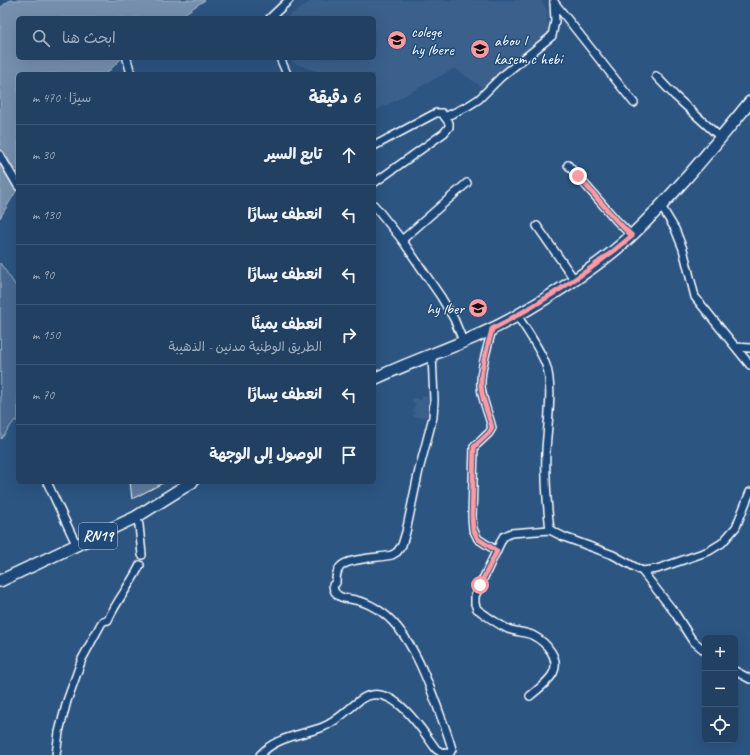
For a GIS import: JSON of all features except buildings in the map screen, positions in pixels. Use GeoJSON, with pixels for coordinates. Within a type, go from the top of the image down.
{"type":"FeatureCollection","features":[{"type":"Feature","properties":{"kind":"main road"},"geometry":{"type":"LineString","coordinates":[[376,377],[492,329],[574,279],[607,256],[632,236],[685,181],[750,102]]}},
{"type":"Feature","properties":{"kind":"main road","name":"RN19"},"geometry":{"type":"LineString","coordinates":[[0,581],[136,517],[186,484]]}},
{"type":"Feature","properties":{"kind":"street"},"geometry":{"type":"LineString","coordinates":[[272,16],[290,0]]}},
{"type":"Feature","properties":{"kind":"street"},"geometry":{"type":"LineString","coordinates":[[554,1],[634,103]]}},
{"type":"Feature","properties":{"kind":"street"},"geometry":{"type":"LineString","coordinates":[[445,116],[468,106],[479,99],[502,77],[552,36],[555,21],[554,1]]}},
{"type":"Feature","properties":{"kind":"street"},"geometry":{"type":"LineString","coordinates":[[127,60],[131,72]]}},
{"type":"Feature","properties":{"kind":"street"},"geometry":{"type":"LineString","coordinates":[[281,60],[286,72]]}},
{"type":"Feature","properties":{"kind":"street"},"geometry":{"type":"LineString","coordinates":[[656,76],[675,96],[721,138]]}},
{"type":"Feature","properties":{"kind":"street"},"geometry":{"type":"LineString","coordinates":[[376,145],[436,113],[442,113],[449,124],[449,128],[446,131],[376,182]]}},
{"type":"Feature","properties":{"kind":"street"},"geometry":{"type":"LineString","coordinates":[[0,155],[16,183]]}},
{"type":"Feature","properties":{"kind":"street"},"geometry":{"type":"LineString","coordinates":[[568,165],[632,236]]}},
{"type":"Feature","properties":{"kind":"street"},"geometry":{"type":"LineString","coordinates":[[402,240],[467,183]]}},
{"type":"Feature","properties":{"kind":"street"},"geometry":{"type":"LineString","coordinates":[[661,206],[675,229],[683,249],[695,297],[750,365]]}},
{"type":"Feature","properties":{"kind":"street"},"geometry":{"type":"LineString","coordinates":[[376,208],[402,240],[451,314],[462,341]]}},
{"type":"Feature","properties":{"kind":"street"},"geometry":{"type":"LineString","coordinates":[[538,226],[574,279]]}},
{"type":"Feature","properties":{"kind":"street"},"geometry":{"type":"LineString","coordinates":[[517,315],[536,345],[549,376],[546,453],[547,503],[550,530]]}},
{"type":"Feature","properties":{"kind":"street"},"geometry":{"type":"LineString","coordinates":[[492,329],[481,375],[481,387],[484,402],[492,428],[489,433],[474,447],[472,517],[473,529],[478,539],[497,551]]}},
{"type":"Feature","properties":{"kind":"street"},"geometry":{"type":"LineString","coordinates":[[736,347],[750,348]]}},
{"type":"Feature","properties":{"kind":"street"},"geometry":{"type":"LineString","coordinates":[[260,755],[265,749],[274,743],[330,724],[361,699],[374,694],[388,696],[395,700],[417,722],[436,749],[440,752],[445,754],[450,753],[452,749],[422,668],[400,630],[384,613],[365,603],[340,597],[336,594],[333,587],[336,583],[340,567],[347,562],[392,555],[397,552],[402,545],[433,417],[434,400],[432,355]]}},
{"type":"Feature","properties":{"kind":"street"},"geometry":{"type":"LineString","coordinates":[[48,484],[77,546]]}},
{"type":"Feature","properties":{"kind":"street"},"geometry":{"type":"LineString","coordinates":[[642,571],[657,569],[709,551],[722,542],[736,527],[750,492]]}},
{"type":"Feature","properties":{"kind":"street"},"geometry":{"type":"LineString","coordinates":[[136,517],[139,525],[142,555]]}},
{"type":"Feature","properties":{"kind":"street"},"geometry":{"type":"LineString","coordinates":[[530,696],[552,675],[555,663],[552,654],[546,645],[539,639],[531,635],[510,630],[476,609],[475,604],[475,596],[503,537],[506,534],[550,530],[564,537],[613,555],[642,571],[675,613],[692,640],[702,648]]}},
{"type":"Feature","properties":{"kind":"street"},"geometry":{"type":"LineString","coordinates":[[56,755],[62,718],[82,659],[101,624],[103,621],[108,620],[114,607],[132,581],[140,565]]}},
{"type":"Feature","properties":{"kind":"street"},"geometry":{"type":"LineString","coordinates":[[738,673],[750,679]]}},
{"type":"Feature","properties":{"kind":"shaded area"},"geometry":{"type":"Polygon","coordinates":[[[10,0],[205,0],[181,16],[16,16],[16,60],[120,60],[108,72],[16,72],[16,191],[0,218],[0,8],[10,0]]]}},
{"type":"Feature","properties":{"kind":"shaded area"},"geometry":{"type":"Polygon","coordinates":[[[313,0],[541,0],[547,10],[548,35],[484,89],[455,68],[376,111],[376,72],[319,72],[294,63],[292,60],[376,60],[376,16],[289,16],[313,0]]]}},
{"type":"Feature","properties":{"kind":"shaded area"},"geometry":{"type":"Polygon","coordinates":[[[0,263],[16,286],[16,421],[1,439],[0,263]]]}},
{"type":"Feature","properties":{"kind":"shaded area"},"geometry":{"type":"Polygon","coordinates":[[[422,395],[428,397],[427,417],[414,417],[413,414],[417,413],[413,412],[414,405],[416,405],[416,403],[413,403],[412,399],[422,399],[422,395]]]}},
{"type":"Feature","properties":{"kind":"place","name":"colege hy lbere"},"geometry":{"type":"Point","coordinates":[397,40]}},
{"type":"Feature","properties":{"kind":"place","name":"abou l kasem c hebi"},"geometry":{"type":"Point","coordinates":[480,49]}},
{"type":"Feature","properties":{"kind":"place","name":"hy lber"},"geometry":{"type":"Point","coordinates":[478,308]}},
{"type":"Feature","properties":{"kind":"route"},"geometry":{"type":"LineString","coordinates":[[480,585],[497,551],[478,539],[474,533],[472,523],[474,447],[492,430],[481,387],[481,375],[492,329],[513,318],[574,279],[632,236],[578,176]]}}]}
